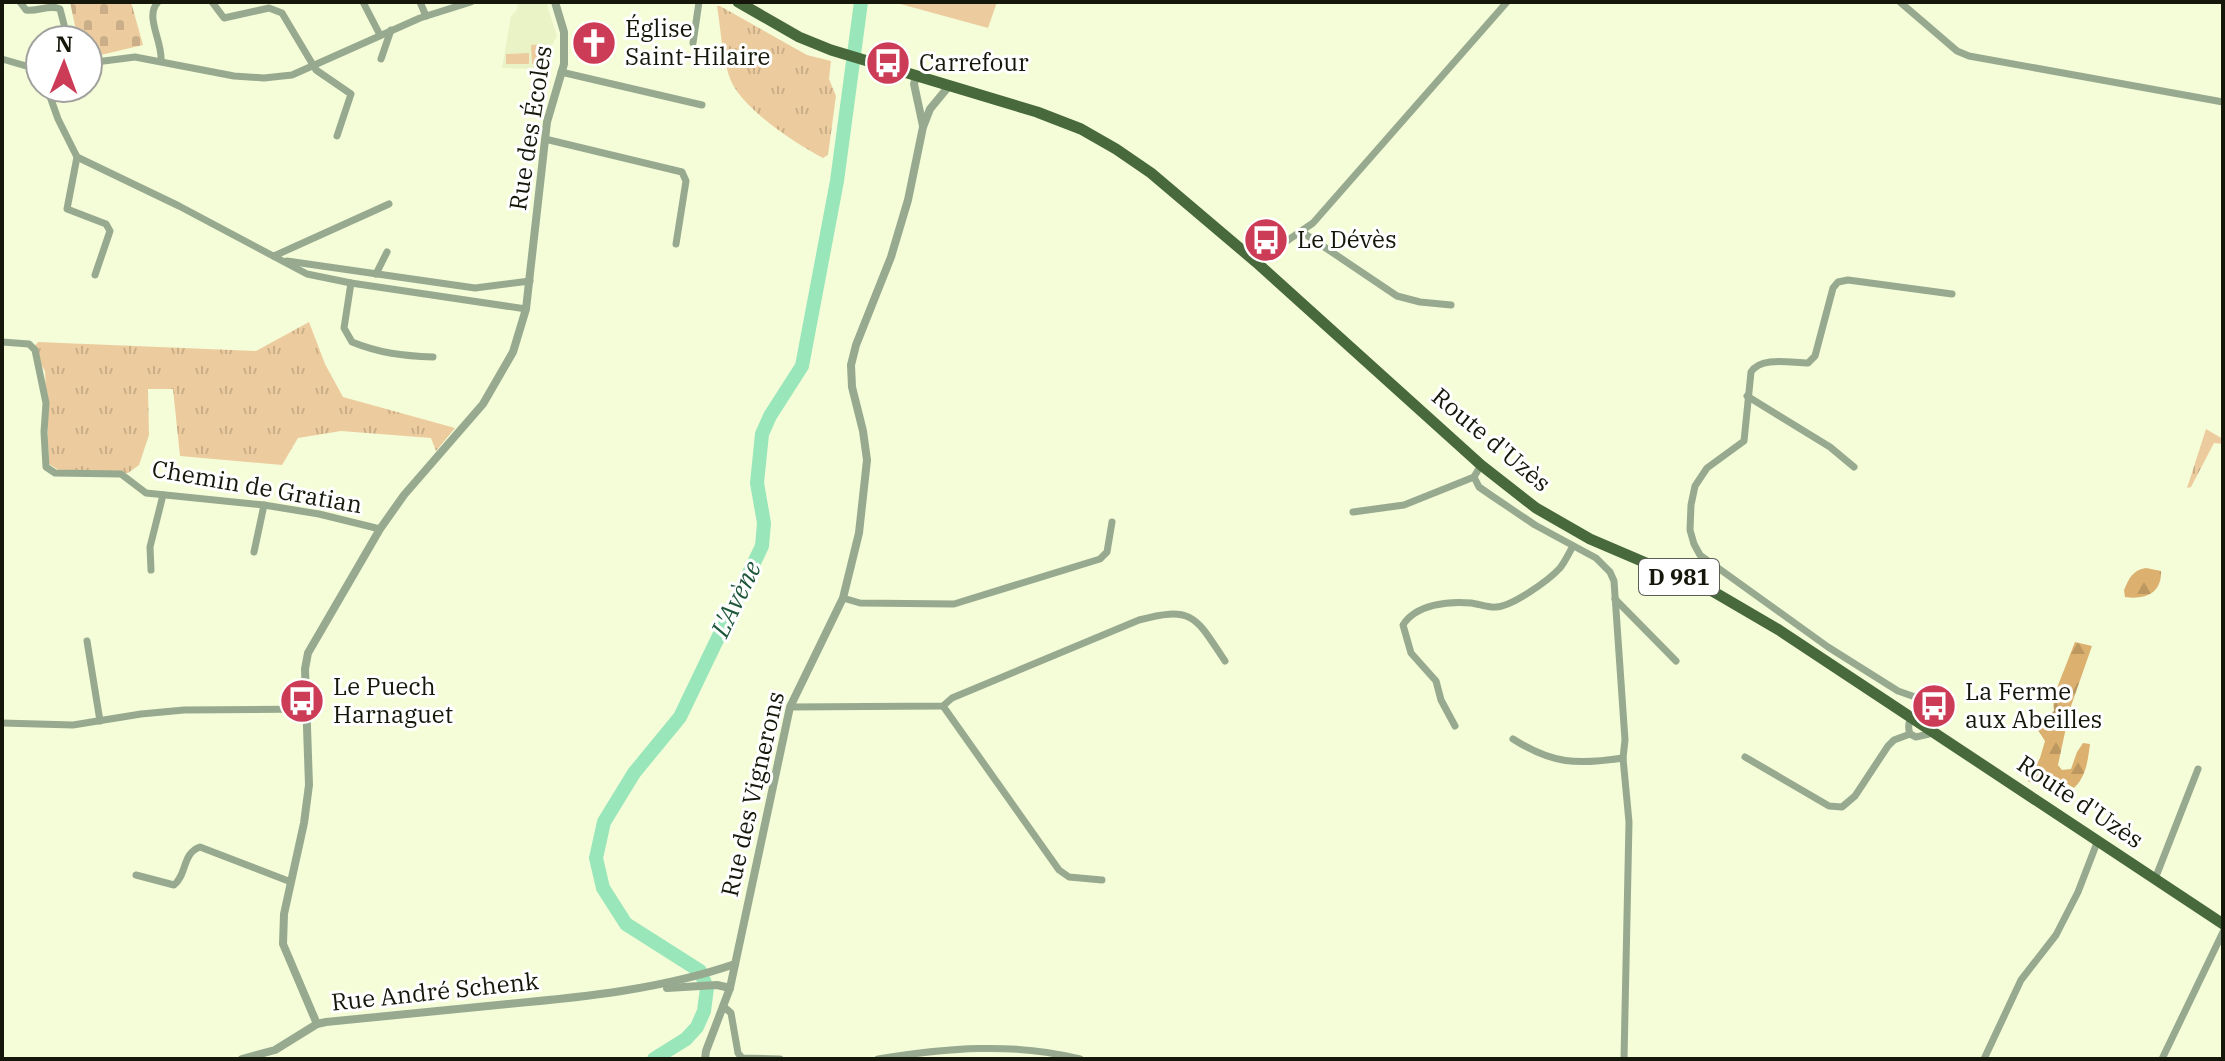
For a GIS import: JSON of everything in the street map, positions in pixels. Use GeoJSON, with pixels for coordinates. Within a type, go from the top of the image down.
{"type":"FeatureCollection","features":[{"type":"Feature","properties":{"kind":"main road","name":"Route d'Uzès"},"geometry":{"type":"LineString","coordinates":[[741,3],[799,37],[831,50],[1064,122],[1116,149],[1151,173],[1256,262],[1481,465],[1527,501],[1563,524],[1611,548],[1714,592],[1779,630],[2223,924]]}},
{"type":"Feature","properties":{"kind":"street"},"geometry":{"type":"LineString","coordinates":[[20,2],[26,10],[54,6],[60,9],[64,24]]}},
{"type":"Feature","properties":{"kind":"street"},"geometry":{"type":"LineString","coordinates":[[158,2],[152,16],[162,48],[161,61]]}},
{"type":"Feature","properties":{"kind":"street"},"geometry":{"type":"LineString","coordinates":[[212,2],[224,18],[269,8],[282,13],[313,66],[351,94],[337,136]]}},
{"type":"Feature","properties":{"kind":"street"},"geometry":{"type":"LineString","coordinates":[[363,2],[380,35]]}},
{"type":"Feature","properties":{"kind":"street"},"geometry":{"type":"LineString","coordinates":[[420,2],[426,16]]}},
{"type":"Feature","properties":{"kind":"street"},"geometry":{"type":"LineString","coordinates":[[104,61],[135,57],[234,76],[264,78],[292,75],[391,30],[471,2]]}},
{"type":"Feature","properties":{"kind":"street","name":"Rue des Écoles"},"geometry":{"type":"LineString","coordinates":[[317,1024],[283,944],[284,914],[309,785],[305,669],[308,653],[380,529],[404,495],[483,404],[513,352],[526,309],[549,109],[561,72],[565,43],[555,2]]}},
{"type":"Feature","properties":{"kind":"street"},"geometry":{"type":"LineString","coordinates":[[693,43],[699,2]]}},
{"type":"Feature","properties":{"kind":"street"},"geometry":{"type":"LineString","coordinates":[[1256,262],[1302,232],[1507,2]]}},
{"type":"Feature","properties":{"kind":"street"},"geometry":{"type":"LineString","coordinates":[[1900,2],[1957,51],[1969,56],[2223,102]]}},
{"type":"Feature","properties":{"kind":"street"},"geometry":{"type":"LineString","coordinates":[[381,59],[391,30]]}},
{"type":"Feature","properties":{"kind":"street"},"geometry":{"type":"LineString","coordinates":[[2,59],[24,65]]}},
{"type":"Feature","properties":{"kind":"street"},"geometry":{"type":"LineString","coordinates":[[561,72],[702,105]]}},
{"type":"Feature","properties":{"kind":"street","name":"Rue des Vignerons"},"geometry":{"type":"LineString","coordinates":[[916,77],[914,84],[923,127]]}},
{"type":"Feature","properties":{"kind":"street","name":"Rue des Vignerons"},"geometry":{"type":"LineString","coordinates":[[705,1059],[730,988],[790,707],[843,598],[859,533],[867,482],[865,444],[852,387],[851,365],[896,243],[923,127],[930,109],[949,86]]}},
{"type":"Feature","properties":{"kind":"street"},"geometry":{"type":"LineString","coordinates":[[53,104],[77,157],[67,209],[106,224],[110,231],[95,275]]}},
{"type":"Feature","properties":{"kind":"street"},"geometry":{"type":"LineString","coordinates":[[545,139],[682,172],[686,181],[676,244]]}},
{"type":"Feature","properties":{"kind":"street"},"geometry":{"type":"LineString","coordinates":[[77,157],[179,206],[307,274],[526,309]]}},
{"type":"Feature","properties":{"kind":"street"},"geometry":{"type":"LineString","coordinates":[[274,256],[389,204]]}},
{"type":"Feature","properties":{"kind":"street"},"geometry":{"type":"LineString","coordinates":[[1302,232],[1397,296],[1451,305]]}},
{"type":"Feature","properties":{"kind":"street"},"geometry":{"type":"LineString","coordinates":[[376,274],[387,252]]}},
{"type":"Feature","properties":{"kind":"street"},"geometry":{"type":"LineString","coordinates":[[285,262],[475,288],[530,281]]}},
{"type":"Feature","properties":{"kind":"street"},"geometry":{"type":"LineString","coordinates":[[1745,757],[1829,806],[1842,807],[1855,796],[1894,740],[1910,734],[1924,736],[1932,730],[1935,716],[1918,698],[1898,691],[1828,647],[1712,566],[1694,544],[1690,519],[1695,486],[1707,468],[1744,441],[1751,372],[1763,363],[1808,363],[1815,356],[1833,288],[1838,282],[1848,280],[1952,294]]}},
{"type":"Feature","properties":{"kind":"street"},"geometry":{"type":"LineString","coordinates":[[351,283],[344,328],[352,342],[388,354],[433,357]]}},
{"type":"Feature","properties":{"kind":"street","name":"Chemin de Gratian"},"geometry":{"type":"LineString","coordinates":[[2,342],[29,344],[35,350],[46,403],[46,467],[55,473],[121,474],[146,493],[264,505],[380,529]]}},
{"type":"Feature","properties":{"kind":"street"},"geometry":{"type":"LineString","coordinates":[[1747,396],[1830,447],[1854,467]]}},
{"type":"Feature","properties":{"kind":"street"},"geometry":{"type":"LineString","coordinates":[[1353,512],[1404,505],[1474,477],[1481,465]]}},
{"type":"Feature","properties":{"kind":"street"},"geometry":{"type":"LineString","coordinates":[[1474,477],[1479,487],[1535,525],[1596,558],[1614,581],[1629,822],[1624,1059]]}},
{"type":"Feature","properties":{"kind":"street"},"geometry":{"type":"LineString","coordinates":[[151,570],[150,547],[163,495]]}},
{"type":"Feature","properties":{"kind":"street"},"geometry":{"type":"LineString","coordinates":[[254,552],[264,505]]}},
{"type":"Feature","properties":{"kind":"street"},"geometry":{"type":"LineString","coordinates":[[843,598],[860,603],[924,605],[947,605],[968,600],[1100,559],[1107,552],[1112,522]]}},
{"type":"Feature","properties":{"kind":"street"},"geometry":{"type":"LineString","coordinates":[[1455,726],[1441,700],[1436,681],[1411,653],[1403,625],[1408,618],[1432,605],[1459,602],[1497,607],[1514,601],[1559,568],[1573,546]]}},
{"type":"Feature","properties":{"kind":"street"},"geometry":{"type":"LineString","coordinates":[[1615,599],[1676,661]]}},
{"type":"Feature","properties":{"kind":"street"},"geometry":{"type":"LineString","coordinates":[[790,707],[943,706],[952,698],[1139,620],[1160,615],[1186,613],[1200,623],[1225,661]]}},
{"type":"Feature","properties":{"kind":"street"},"geometry":{"type":"LineString","coordinates":[[87,641],[100,721]]}},
{"type":"Feature","properties":{"kind":"street"},"geometry":{"type":"LineString","coordinates":[[943,706],[1059,870],[1069,877],[1102,880]]}},
{"type":"Feature","properties":{"kind":"street"},"geometry":{"type":"LineString","coordinates":[[1910,734],[1911,716],[1920,708],[1926,708]]}},
{"type":"Feature","properties":{"kind":"street"},"geometry":{"type":"LineString","coordinates":[[2,723],[73,725],[184,710],[307,709]]}},
{"type":"Feature","properties":{"kind":"street"},"geometry":{"type":"LineString","coordinates":[[1513,739],[1538,755],[1562,761],[1623,758]]}},
{"type":"Feature","properties":{"kind":"street"},"geometry":{"type":"LineString","coordinates":[[2155,879],[2198,769]]}},
{"type":"Feature","properties":{"kind":"street"},"geometry":{"type":"LineString","coordinates":[[1984,1059],[2021,980],[2056,935],[2078,892],[2098,840]]}},
{"type":"Feature","properties":{"kind":"street"},"geometry":{"type":"LineString","coordinates":[[136,875],[174,885],[179,882],[190,854],[200,847],[291,882]]}},
{"type":"Feature","properties":{"kind":"street"},"geometry":{"type":"LineString","coordinates":[[2162,1059],[2223,932]]}},
{"type":"Feature","properties":{"kind":"street","name":"Rue André Schenk"},"geometry":{"type":"LineString","coordinates":[[691,983],[735,964]]}},
{"type":"Feature","properties":{"kind":"street","name":"Rue André Schenk"},"geometry":{"type":"LineString","coordinates":[[242,1059],[275,1050],[317,1024],[691,983],[730,988]]}},
{"type":"Feature","properties":{"kind":"street"},"geometry":{"type":"LineString","coordinates":[[723,1006],[731,1013],[738,1053],[742,1058],[780,1059]]}},
{"type":"Feature","properties":{"kind":"street"},"geometry":{"type":"LineString","coordinates":[[878,1059],[929,1051],[992,1048],[1058,1053],[1080,1059]]}},
{"type":"Feature","properties":{"kind":"shaded area"},"geometry":{"type":"Polygon","coordinates":[[[518,2],[546,2],[557,36],[551,47],[552,66],[538,69],[502,68],[511,16],[517,10],[518,2]]]}},
{"type":"Feature","properties":{"kind":"green space"},"geometry":{"type":"Polygon","coordinates":[[[70,2],[131,2],[143,45],[104,54],[104,24],[75,24],[70,2]]]}},
{"type":"Feature","properties":{"kind":"green space"},"geometry":{"type":"Polygon","coordinates":[[[893,2],[997,2],[988,28],[893,2]]]}},
{"type":"Feature","properties":{"kind":"green space"},"geometry":{"type":"Polygon","coordinates":[[[717,6],[807,55],[831,61],[829,79],[836,96],[828,155],[823,158],[785,135],[758,114],[738,92],[726,63],[717,6]]]}},
{"type":"Feature","properties":{"kind":"green space"},"geometry":{"type":"Polygon","coordinates":[[[545,44],[546,63],[532,64],[531,45],[545,44]]]}},
{"type":"Feature","properties":{"kind":"green space"},"geometry":{"type":"Polygon","coordinates":[[[529,53],[529,64],[506,64],[506,54],[529,53]]]}},
{"type":"Feature","properties":{"kind":"green space"},"geometry":{"type":"Polygon","coordinates":[[[309,322],[325,364],[343,397],[455,428],[436,451],[431,438],[341,431],[298,438],[282,465],[180,456],[173,389],[148,389],[149,435],[139,465],[128,473],[60,471],[49,464],[45,371],[32,349],[38,342],[256,351],[309,322]]]}},
{"type":"Feature","properties":{"kind":"green space"},"geometry":{"type":"Polygon","coordinates":[[[2206,429],[2223,439],[2223,444],[2214,443],[2191,487],[2187,488],[2206,429]]]}},
{"type":"Feature","properties":{"kind":"green space"},"geometry":{"type":"Polygon","coordinates":[[[2146,568],[2161,571],[2159,585],[2145,596],[2125,597],[2124,590],[2130,578],[2146,568]]]}},
{"type":"Feature","properties":{"kind":"green space"},"geometry":{"type":"Polygon","coordinates":[[[2075,642],[2092,646],[2070,709],[2058,765],[2062,770],[2071,769],[2083,743],[2090,744],[2086,768],[2074,788],[2061,780],[2039,779],[2034,784],[2028,781],[2045,741],[2038,730],[2043,718],[2054,711],[2053,698],[2075,642]]]}},
{"type":"Feature","properties":{"kind":"waterway","name":"L'Avène"},"geometry":{"type":"LineString","coordinates":[[654,1059],[686,1039],[697,1027],[704,1011],[707,988],[700,971],[626,924],[603,888],[596,858],[604,822],[634,773],[680,717],[762,546],[764,523],[757,483],[762,434],[802,366],[837,181],[861,2]]}},
{"type":"Feature","properties":{"kind":"place","name":"Église Saint-Hilaire"},"geometry":{"type":"Point","coordinates":[594,43]}},
{"type":"Feature","properties":{"kind":"place","name":"Carrefour"},"geometry":{"type":"Point","coordinates":[888,63]}},
{"type":"Feature","properties":{"kind":"place","name":"Le Dévès"},"geometry":{"type":"Point","coordinates":[1266,240]}},
{"type":"Feature","properties":{"kind":"place","name":"Le Puech Harnaguet"},"geometry":{"type":"Point","coordinates":[302,701]}},
{"type":"Feature","properties":{"kind":"place","name":"La Ferme aux Abeilles"},"geometry":{"type":"Point","coordinates":[1934,706]}}]}
